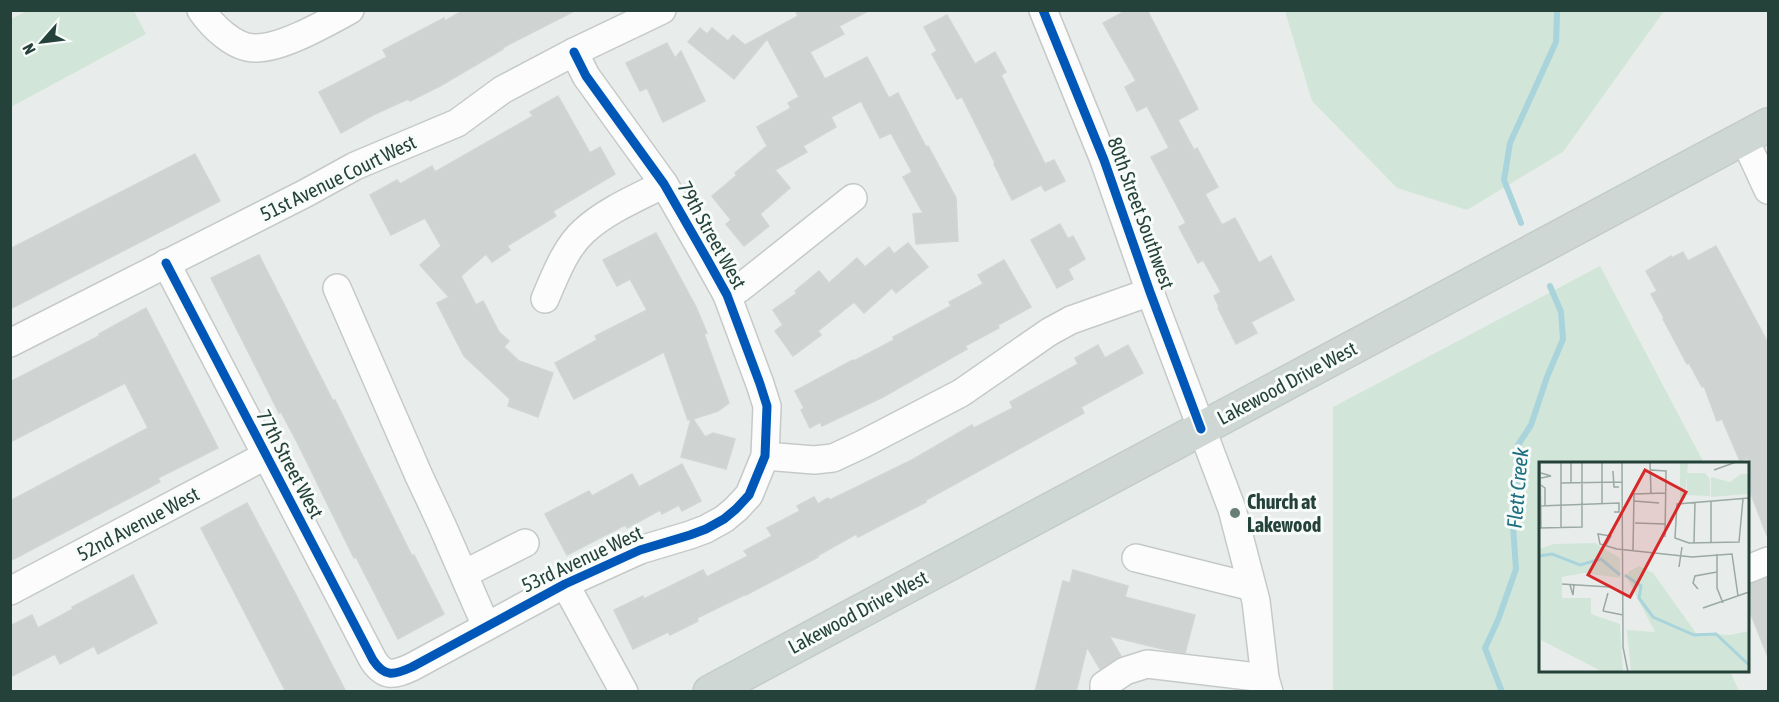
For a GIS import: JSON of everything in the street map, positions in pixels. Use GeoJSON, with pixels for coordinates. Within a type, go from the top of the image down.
{"type":"FeatureCollection","features":[{"type":"Feature","properties":{"kind":"main road","name":"Lakewood Drive West"},"geometry":{"type":"LineString","coordinates":[[710,692],[1756,132]]}},
{"type":"Feature","properties":{"kind":"street"},"geometry":{"type":"LineString","coordinates":[[201,10],[230,40],[255,49],[302,34],[350,10]]}},
{"type":"Feature","properties":{"kind":"street","name":"51st Avenue Court West"},"geometry":{"type":"LineString","coordinates":[[10,343],[355,166],[457,123],[502,90],[662,10]]}},
{"type":"Feature","properties":{"kind":"street","name":"80th Street Southwest"},"geometry":{"type":"LineString","coordinates":[[1044,10],[1104,160],[1149,292],[1232,509],[1256,601],[1267,685]]}},
{"type":"Feature","properties":{"kind":"street","name":"79th Street West"},"geometry":{"type":"LineString","coordinates":[[574,52],[586,76],[664,184],[727,295],[767,406],[765,456]]}},
{"type":"Feature","properties":{"kind":"street"},"geometry":{"type":"LineString","coordinates":[[1756,132],[1768,190]]}},
{"type":"Feature","properties":{"kind":"street"},"geometry":{"type":"LineString","coordinates":[[545,299],[563,260],[582,232],[617,208],[664,184]]}},
{"type":"Feature","properties":{"kind":"street"},"geometry":{"type":"LineString","coordinates":[[727,295],[740,288],[853,198]]}},
{"type":"Feature","properties":{"kind":"street","name":"77th Street West"},"geometry":{"type":"LineString","coordinates":[[166,263],[373,660],[381,670],[390,674]]}},
{"type":"Feature","properties":{"kind":"street"},"geometry":{"type":"LineString","coordinates":[[337,288],[486,626]]}},
{"type":"Feature","properties":{"kind":"street"},"geometry":{"type":"LineString","coordinates":[[765,456],[814,460],[833,458],[961,393],[1049,332],[1071,320],[1149,292]]}},
{"type":"Feature","properties":{"kind":"street","name":"52nd Avenue West"},"geometry":{"type":"LineString","coordinates":[[10,591],[265,456]]}},
{"type":"Feature","properties":{"kind":"street","name":"53rd Avenue West"},"geometry":{"type":"LineString","coordinates":[[390,674],[412,667],[565,584],[640,550],[690,535],[724,519],[749,495],[765,456]]}},
{"type":"Feature","properties":{"kind":"street"},"geometry":{"type":"LineString","coordinates":[[464,574],[525,543]]}},
{"type":"Feature","properties":{"kind":"street"},"geometry":{"type":"LineString","coordinates":[[1136,558],[1252,587]]}},
{"type":"Feature","properties":{"kind":"street"},"geometry":{"type":"LineString","coordinates":[[1749,569],[1768,561]]}},
{"type":"Feature","properties":{"kind":"street"},"geometry":{"type":"LineString","coordinates":[[565,584],[624,692]]}},
{"type":"Feature","properties":{"kind":"street"},"geometry":{"type":"LineString","coordinates":[[1104,692],[1104,685],[1125,671],[1147,664],[1267,685]]}},
{"type":"Feature","properties":{"kind":"green space"},"geometry":{"type":"Polygon","coordinates":[[[1285,10],[1664,11],[1563,152],[1467,210],[1397,188],[1312,101],[1285,10]]]}},
{"type":"Feature","properties":{"kind":"green space"},"geometry":{"type":"Polygon","coordinates":[[[27,11],[134,11],[146,34],[11,107],[11,19],[27,11]]]}},
{"type":"Feature","properties":{"kind":"green space"},"geometry":{"type":"Polygon","coordinates":[[[1600,266],[1703,462],[1539,462],[1539,672],[1730,672],[1739,691],[1333,691],[1333,407],[1600,266]]]}},
{"type":"Feature","properties":{"kind":"building"},"geometry":{"type":"Polygon","coordinates":[[[464,10],[576,10],[502,48],[440,86],[410,101],[408,99],[373,115],[341,133],[319,92],[387,57],[383,50],[464,10]]]}},
{"type":"Feature","properties":{"kind":"building"},"geometry":{"type":"Polygon","coordinates":[[[795,10],[870,10],[839,26],[844,34],[810,52],[825,79],[867,57],[889,98],[898,93],[956,198],[958,241],[916,244],[913,214],[923,213],[903,177],[912,172],[891,133],[880,138],[861,101],[831,117],[836,127],[803,146],[807,152],[775,170],[790,188],[760,214],[769,226],[744,246],[726,224],[731,220],[712,196],[767,146],[757,127],[791,108],[788,103],[799,97],[767,39],[734,79],[688,42],[700,28],[707,34],[712,28],[728,41],[733,35],[745,45],[798,16],[795,10]]]}},
{"type":"Feature","properties":{"kind":"building"},"geometry":{"type":"Polygon","coordinates":[[[1127,10],[1147,10],[1198,109],[1178,120],[1194,150],[1197,148],[1218,187],[1205,194],[1222,225],[1235,218],[1259,263],[1271,256],[1294,300],[1251,322],[1257,333],[1236,344],[1214,296],[1221,292],[1203,260],[1198,263],[1179,227],[1186,223],[1151,157],[1169,148],[1147,106],[1137,111],[1125,87],[1136,81],[1103,23],[1127,10]]]}},
{"type":"Feature","properties":{"kind":"building"},"geometry":{"type":"Polygon","coordinates":[[[947,15],[975,64],[995,52],[1006,72],[1001,75],[1045,164],[1054,160],[1065,181],[1045,191],[1041,185],[1012,200],[962,97],[957,99],[932,54],[937,51],[924,27],[947,15]]]}},
{"type":"Feature","properties":{"kind":"building"},"geometry":{"type":"Polygon","coordinates":[[[667,43],[675,58],[681,51],[705,101],[663,122],[647,88],[640,91],[626,63],[667,43]]]}},
{"type":"Feature","properties":{"kind":"building"},"geometry":{"type":"Polygon","coordinates":[[[558,96],[590,153],[600,147],[615,174],[553,211],[556,216],[507,246],[510,250],[492,262],[486,254],[461,276],[476,305],[483,301],[499,332],[509,341],[504,347],[519,361],[553,373],[538,417],[508,406],[510,399],[464,356],[437,303],[449,297],[420,265],[441,246],[425,218],[391,235],[370,195],[397,180],[400,184],[432,166],[435,172],[533,116],[530,112],[558,96]]]}},
{"type":"Feature","properties":{"kind":"building"},"geometry":{"type":"Polygon","coordinates":[[[195,154],[220,201],[10,309],[10,249],[195,154]]]}},
{"type":"Feature","properties":{"kind":"building"},"geometry":{"type":"Polygon","coordinates":[[[1060,224],[1068,239],[1073,236],[1085,259],[1068,269],[1073,279],[1057,288],[1031,240],[1060,224]]]}},
{"type":"Feature","properties":{"kind":"building"},"geometry":{"type":"Polygon","coordinates":[[[656,233],[696,307],[707,333],[704,334],[729,403],[718,411],[693,419],[705,437],[713,433],[735,439],[726,469],[681,457],[691,419],[688,420],[664,352],[574,399],[555,363],[597,340],[595,336],[647,310],[630,279],[617,286],[603,260],[656,233]]]}},
{"type":"Feature","properties":{"kind":"building"},"geometry":{"type":"Polygon","coordinates":[[[908,243],[928,267],[896,293],[892,288],[864,313],[854,302],[818,331],[821,335],[793,356],[775,331],[783,325],[773,310],[797,293],[795,291],[819,271],[829,283],[857,258],[865,267],[889,247],[894,254],[908,243]]]}},
{"type":"Feature","properties":{"kind":"building"},"geometry":{"type":"Polygon","coordinates":[[[1716,246],[1768,343],[1767,536],[1749,489],[1748,458],[1740,461],[1722,419],[1717,421],[1704,386],[1702,387],[1689,363],[1687,364],[1651,294],[1657,291],[1646,271],[1671,256],[1672,258],[1683,252],[1688,261],[1716,246]]]}},
{"type":"Feature","properties":{"kind":"building"},"geometry":{"type":"Polygon","coordinates":[[[259,255],[333,401],[335,400],[412,556],[414,555],[444,614],[398,639],[356,557],[354,558],[298,444],[281,412],[279,413],[211,278],[259,255]]]}},
{"type":"Feature","properties":{"kind":"building"},"geometry":{"type":"Polygon","coordinates":[[[1004,260],[1031,307],[998,325],[999,328],[965,346],[967,349],[883,397],[822,426],[820,422],[810,428],[801,410],[804,408],[795,391],[894,340],[893,337],[951,306],[949,302],[983,284],[978,275],[1004,260]]]}},
{"type":"Feature","properties":{"kind":"building"},"geometry":{"type":"Polygon","coordinates":[[[146,308],[218,448],[158,478],[160,482],[10,561],[10,501],[148,428],[125,383],[10,442],[10,382],[99,336],[146,308]]]}},
{"type":"Feature","properties":{"kind":"building"},"geometry":{"type":"Polygon","coordinates":[[[1098,345],[1105,358],[1128,345],[1143,373],[1081,407],[1084,413],[926,502],[858,537],[856,534],[818,557],[697,618],[698,621],[633,649],[614,610],[643,596],[644,599],[703,570],[707,577],[748,556],[744,551],[772,536],[767,528],[800,511],[797,506],[814,497],[818,504],[828,498],[830,500],[912,460],[972,425],[974,428],[1013,408],[1010,402],[1078,364],[1075,358],[1098,345]]]}},
{"type":"Feature","properties":{"kind":"building"},"geometry":{"type":"Polygon","coordinates":[[[682,464],[701,501],[682,511],[679,505],[662,514],[660,510],[627,528],[625,525],[567,555],[545,514],[589,491],[592,496],[632,474],[639,487],[682,464]]]}},
{"type":"Feature","properties":{"kind":"building"},"geometry":{"type":"Polygon","coordinates":[[[247,503],[346,692],[286,692],[201,528],[247,503]]]}},
{"type":"Feature","properties":{"kind":"building"},"geometry":{"type":"Polygon","coordinates":[[[1073,570],[1128,586],[1125,597],[1195,615],[1185,653],[1109,636],[1121,656],[1100,669],[1087,647],[1076,692],[1035,692],[1063,581],[1070,583],[1073,570]]]}},
{"type":"Feature","properties":{"kind":"building"},"geometry":{"type":"Polygon","coordinates":[[[133,575],[157,623],[98,654],[94,646],[60,664],[55,654],[10,677],[10,626],[32,615],[38,628],[133,575]]]}},
{"type":"Feature","properties":{"kind":"building"},"geometry":{"type":"Polygon","coordinates":[[[1768,578],[1768,657],[1749,610],[1749,584],[1768,578]]]}},
{"type":"Feature","properties":{"kind":"waterway","name":"Flett Creek"},"geometry":{"type":"LineString","coordinates":[[1521,223],[1504,180],[1510,143],[1556,42],[1556,10]]}},
{"type":"Feature","properties":{"kind":"waterway","name":"Flett Creek"},"geometry":{"type":"LineString","coordinates":[[1502,692],[1485,648],[1498,620],[1516,569],[1513,526],[1520,477],[1518,445],[1531,425],[1563,339],[1561,312],[1550,286]]}},
{"type":"Feature","properties":{"kind":"cycle path"},"geometry":{"type":"LineString","coordinates":[[1043,10],[1104,160],[1201,429]]}},
{"type":"Feature","properties":{"kind":"cycle path"},"geometry":{"type":"LineString","coordinates":[[166,263],[373,660],[386,672],[395,673],[412,667],[565,584],[640,550],[706,529],[724,519],[749,495],[765,456],[767,406],[727,295],[664,184],[586,76],[574,52]]}},
{"type":"Feature","properties":{"kind":"place","name":"Church at Lakewood"},"geometry":{"type":"Point","coordinates":[1235,513]}}]}
